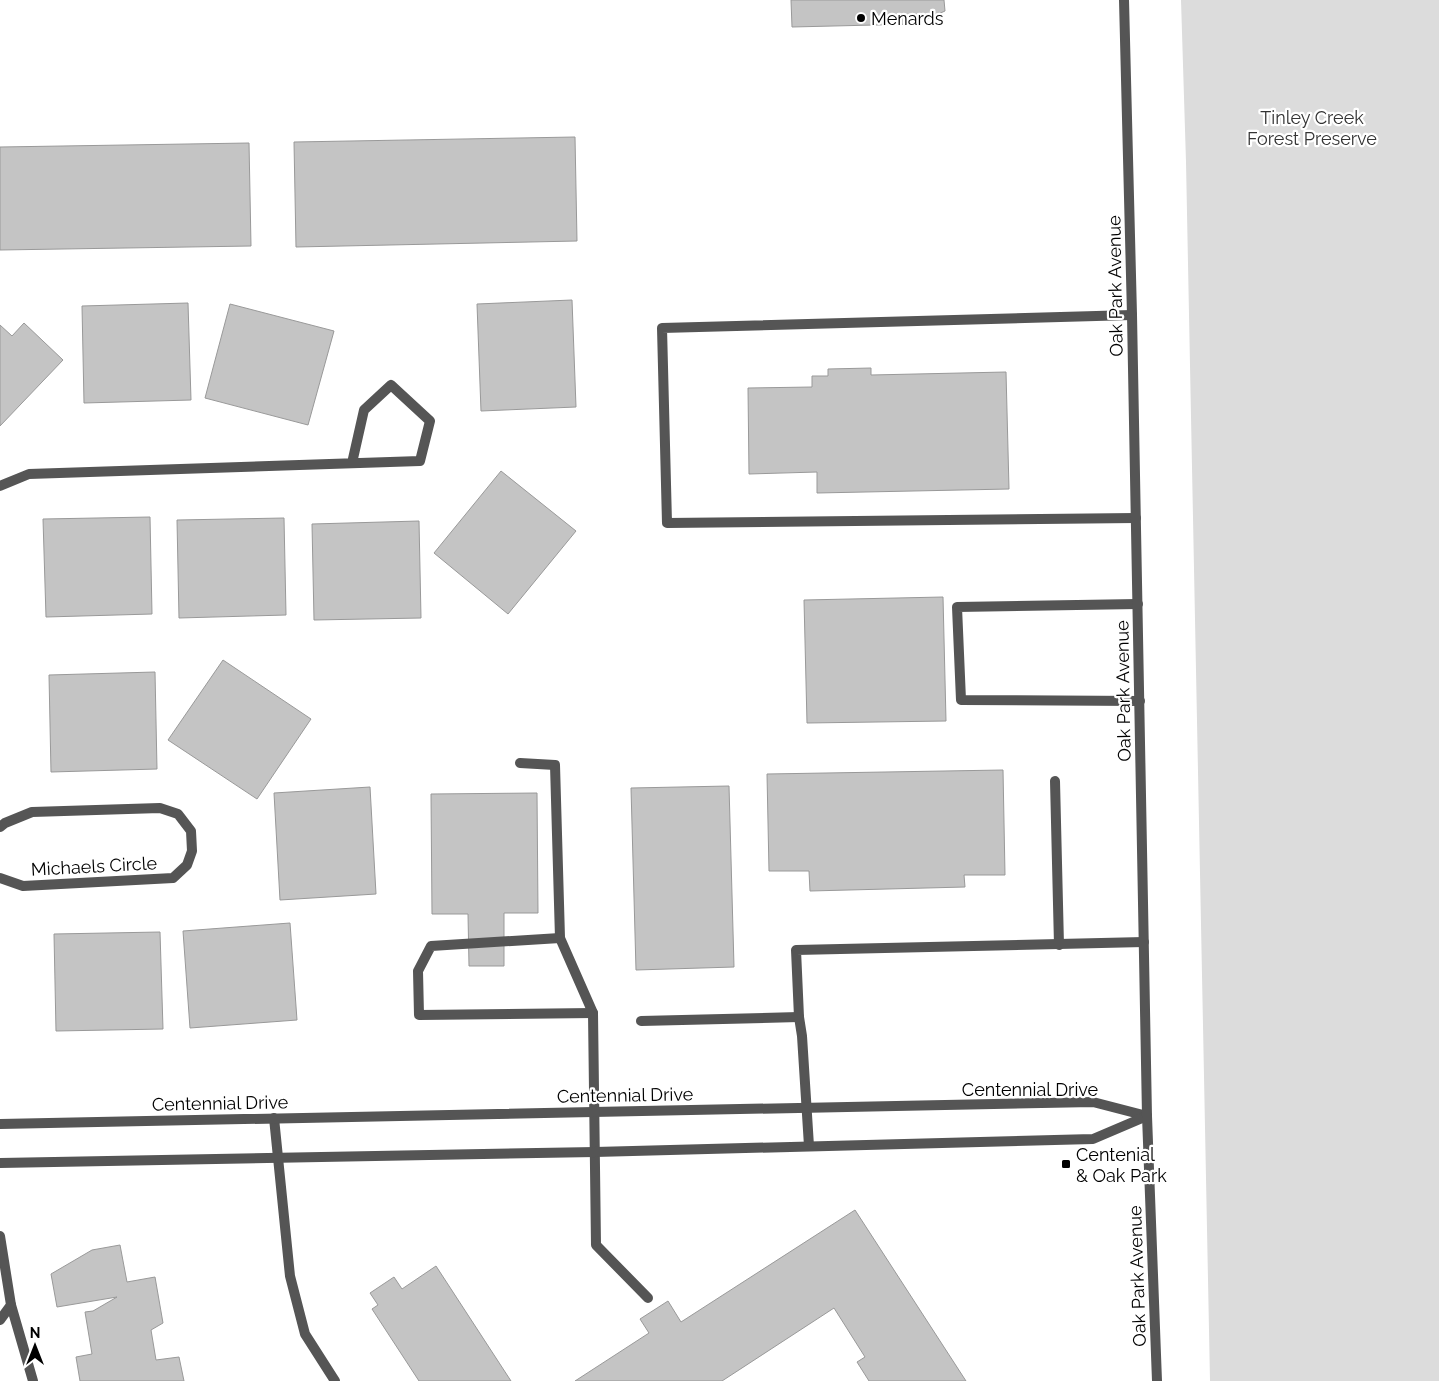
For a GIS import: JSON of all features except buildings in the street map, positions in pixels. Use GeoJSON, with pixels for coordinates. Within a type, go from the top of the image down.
{"type":"FeatureCollection","features":[{"type":"Feature","properties":{"kind":"street","name":"Oak Park Avenue"},"geometry":{"type":"LineString","coordinates":[[1124,0],[1140,701],[1147,1116],[1157,1381]]}},
{"type":"Feature","properties":{"kind":"street"},"geometry":{"type":"LineString","coordinates":[[1132,315],[662,328],[667,523],[1136,518]]}},
{"type":"Feature","properties":{"kind":"street"},"geometry":{"type":"LineString","coordinates":[[0,486],[29,474],[420,461],[430,421],[391,385],[364,410],[352,463]]}},
{"type":"Feature","properties":{"kind":"street"},"geometry":{"type":"LineString","coordinates":[[1138,604],[957,607],[960,700],[1140,701]]}},
{"type":"Feature","properties":{"kind":"street"},"geometry":{"type":"LineString","coordinates":[[520,762],[555,765],[560,938],[593,1014],[596,1245],[648,1298]]}},
{"type":"Feature","properties":{"kind":"street"},"geometry":{"type":"LineString","coordinates":[[1056,781],[1059,944]]}},
{"type":"Feature","properties":{"kind":"street","name":"Michaels Circle"},"geometry":{"type":"LineString","coordinates":[[0,827],[32,812],[160,808],[178,814],[187,826],[191,832],[192,851],[187,865],[173,878],[23,886],[0,878]]}},
{"type":"Feature","properties":{"kind":"street"},"geometry":{"type":"LineString","coordinates":[[560,938],[431,946],[418,972],[419,1015],[593,1014]]}},
{"type":"Feature","properties":{"kind":"street"},"geometry":{"type":"LineString","coordinates":[[809,1146],[796,950],[1144,942]]}},
{"type":"Feature","properties":{"kind":"street"},"geometry":{"type":"LineString","coordinates":[[641,1021],[799,1017]]}},
{"type":"Feature","properties":{"kind":"street","name":"Centennial Drive"},"geometry":{"type":"LineString","coordinates":[[0,1124],[1093,1102],[1147,1116]]}},
{"type":"Feature","properties":{"kind":"street"},"geometry":{"type":"LineString","coordinates":[[0,1162],[596,1152],[1093,1139],[1147,1116]]}},
{"type":"Feature","properties":{"kind":"street"},"geometry":{"type":"LineString","coordinates":[[274,1118],[290,1276],[305,1334],[335,1381]]}},
{"type":"Feature","properties":{"kind":"street"},"geometry":{"type":"LineString","coordinates":[[0,1236],[10,1305],[32,1381]]}},
{"type":"Feature","properties":{"kind":"street"},"geometry":{"type":"LineString","coordinates":[[0,1320],[10,1305]]}},
{"type":"Feature","properties":{"kind":"green space","name":"Tinley Creek Forest Preserve"},"geometry":{"type":"Polygon","coordinates":[[[1181,0],[1439,0],[1439,1381],[1210,1381],[1186,162],[1181,0]]]}},
{"type":"Feature","properties":{"kind":"place","name":"Menards"},"geometry":{"type":"Point","coordinates":[861,18]}},
{"type":"Feature","properties":{"kind":"place","name":"Centenial & Oak Park"},"geometry":{"type":"Point","coordinates":[1066,1164]}}]}
